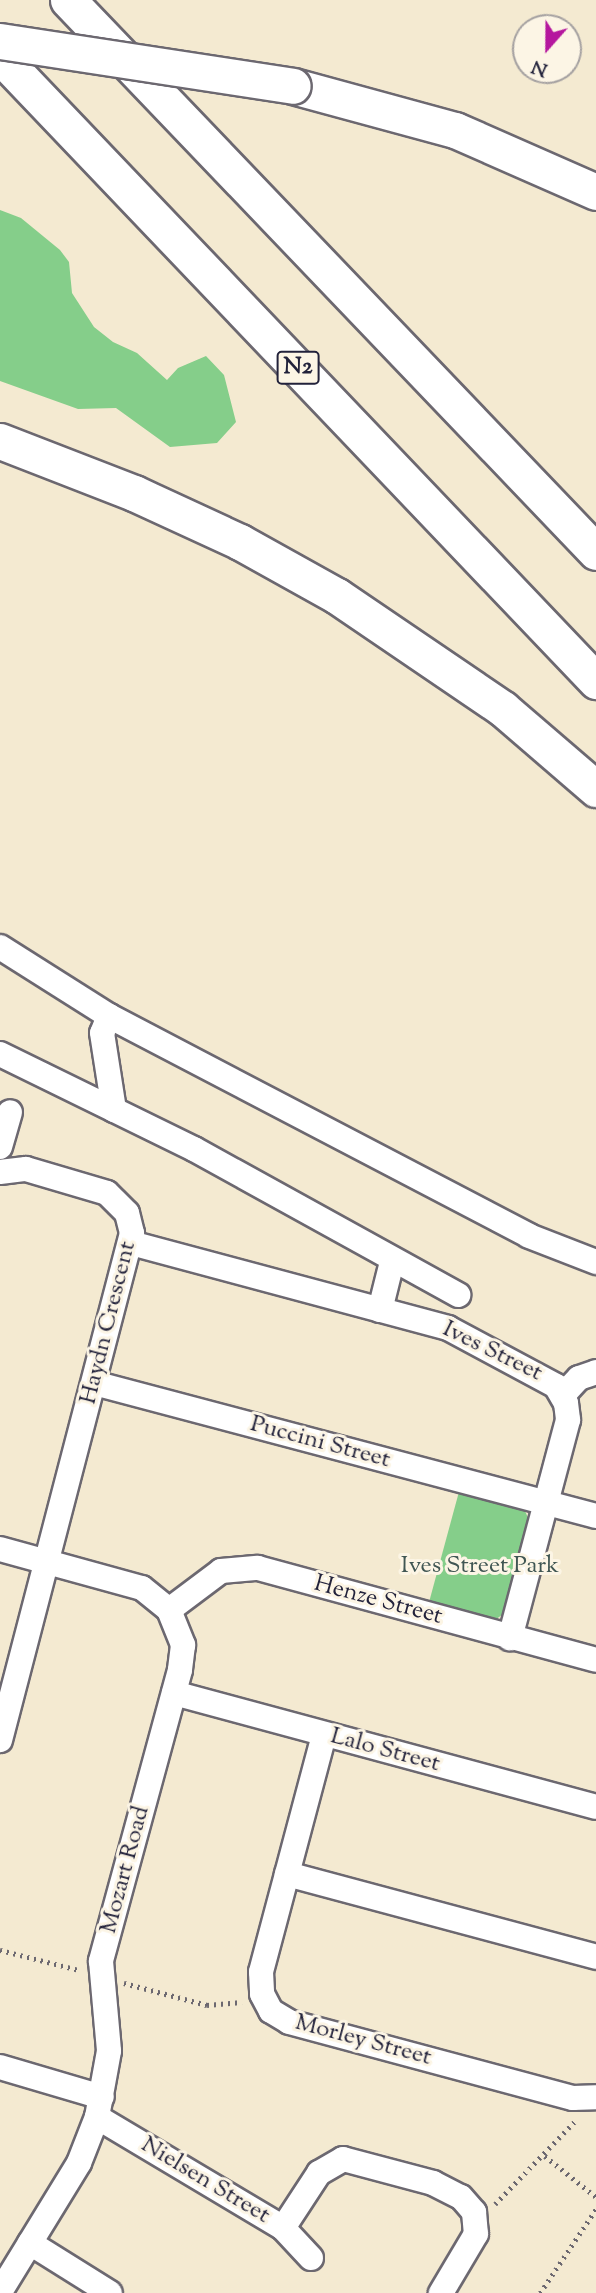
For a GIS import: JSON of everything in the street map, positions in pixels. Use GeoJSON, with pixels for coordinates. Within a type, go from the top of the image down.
{"type":"FeatureCollection","features":[{"type":"Feature","properties":{"kind":"highway"},"geometry":{"type":"LineString","coordinates":[[68,0],[596,552]]}},
{"type":"Feature","properties":{"kind":"highway"},"geometry":{"type":"LineString","coordinates":[[0,41],[293,86],[455,130],[596,192]]}},
{"type":"Feature","properties":{"kind":"highway","name":"N2"},"geometry":{"type":"LineString","coordinates":[[0,56],[596,681]]}},
{"type":"Feature","properties":{"kind":"highway"},"geometry":{"type":"LineString","coordinates":[[0,441],[134,493],[240,542],[337,596],[503,709],[596,789]]}},
{"type":"Feature","properties":{"kind":"street"},"geometry":{"type":"LineString","coordinates":[[0,947],[109,1016],[529,1236],[596,1262]]}},
{"type":"Feature","properties":{"kind":"street"},"geometry":{"type":"LineString","coordinates":[[109,1016],[102,1033],[114,1110]]}},
{"type":"Feature","properties":{"kind":"street"},"geometry":{"type":"LineString","coordinates":[[0,1054],[114,1110],[392,1262],[458,1295]]}},
{"type":"Feature","properties":{"kind":"street","name":"Haydn Crescent"},"geometry":{"type":"LineString","coordinates":[[0,1740],[131,1243],[127,1213],[107,1194],[2,1161],[10,1112]]}},
{"type":"Feature","properties":{"kind":"street","name":"Ives Street"},"geometry":{"type":"LineString","coordinates":[[131,1243],[461,1333],[547,1378],[563,1395],[568,1420],[510,1638]]}},
{"type":"Feature","properties":{"kind":"street"},"geometry":{"type":"LineString","coordinates":[[380,1310],[392,1262]]}},
{"type":"Feature","properties":{"kind":"street"},"geometry":{"type":"LineString","coordinates":[[563,1395],[579,1378],[596,1372]]}},
{"type":"Feature","properties":{"kind":"street","name":"Puccini Street"},"geometry":{"type":"LineString","coordinates":[[94,1383],[546,1503]]}},
{"type":"Feature","properties":{"kind":"street"},"geometry":{"type":"LineString","coordinates":[[546,1503],[596,1516]]}},
{"type":"Feature","properties":{"kind":"street","name":"Mozart Road"},"geometry":{"type":"LineString","coordinates":[[0,1549],[142,1588],[169,1610],[183,1645],[174,1693],[100,1976],[109,2051],[100,2107],[79,2163],[0,2292]]}},
{"type":"Feature","properties":{"kind":"street","name":"Henze Street"},"geometry":{"type":"LineString","coordinates":[[169,1610],[221,1572],[258,1568],[596,1660]]}},
{"type":"Feature","properties":{"kind":"street","name":"Lalo Street"},"geometry":{"type":"LineString","coordinates":[[174,1693],[596,1808]]}},
{"type":"Feature","properties":{"kind":"street","name":"Morley Street"},"geometry":{"type":"LineString","coordinates":[[324,1735],[261,1972],[264,2000],[271,2011],[289,2022],[573,2098],[595,2097]]}},
{"type":"Feature","properties":{"kind":"street"},"geometry":{"type":"LineString","coordinates":[[287,1874],[596,1957]]}},
{"type":"Feature","properties":{"kind":"street","name":"Nielsen Street"},"geometry":{"type":"LineString","coordinates":[[0,2067],[100,2107],[283,2228],[319,2173],[342,2159],[433,2183],[461,2197],[477,2223]]}},
{"type":"Feature","properties":{"kind":"street"},"geometry":{"type":"LineString","coordinates":[[441,2293],[474,2240],[477,2223]]}},
{"type":"Feature","properties":{"kind":"street"},"geometry":{"type":"LineString","coordinates":[[283,2228],[295,2246],[311,2258]]}},
{"type":"Feature","properties":{"kind":"street"},"geometry":{"type":"LineString","coordinates":[[30,2244],[110,2293]]}},
{"type":"Feature","properties":{"kind":"path"},"geometry":{"type":"LineString","coordinates":[[0,1950],[207,2006],[264,2000]]}},
{"type":"Feature","properties":{"kind":"path"},"geometry":{"type":"LineString","coordinates":[[477,2223],[545,2156],[595,2097]]}},
{"type":"Feature","properties":{"kind":"path"},"geometry":{"type":"LineString","coordinates":[[545,2156],[596,2197]]}},
{"type":"Feature","properties":{"kind":"path"},"geometry":{"type":"LineString","coordinates":[[540,2293],[596,2209]]}},
{"type":"Feature","properties":{"kind":"green space"},"geometry":{"type":"Polygon","coordinates":[[[0,210],[21,218],[60,250],[69,262],[72,293],[94,327],[113,342],[137,353],[167,380],[178,368],[206,356],[224,375],[236,422],[217,443],[170,447],[116,408],[78,409],[0,381],[0,210]]]}},
{"type":"Feature","properties":{"kind":"green space","name":"Ives Street Park"},"geometry":{"type":"Polygon","coordinates":[[[460,1488],[524,1509],[531,1524],[506,1612],[495,1620],[428,1606],[460,1488]]]}}]}
